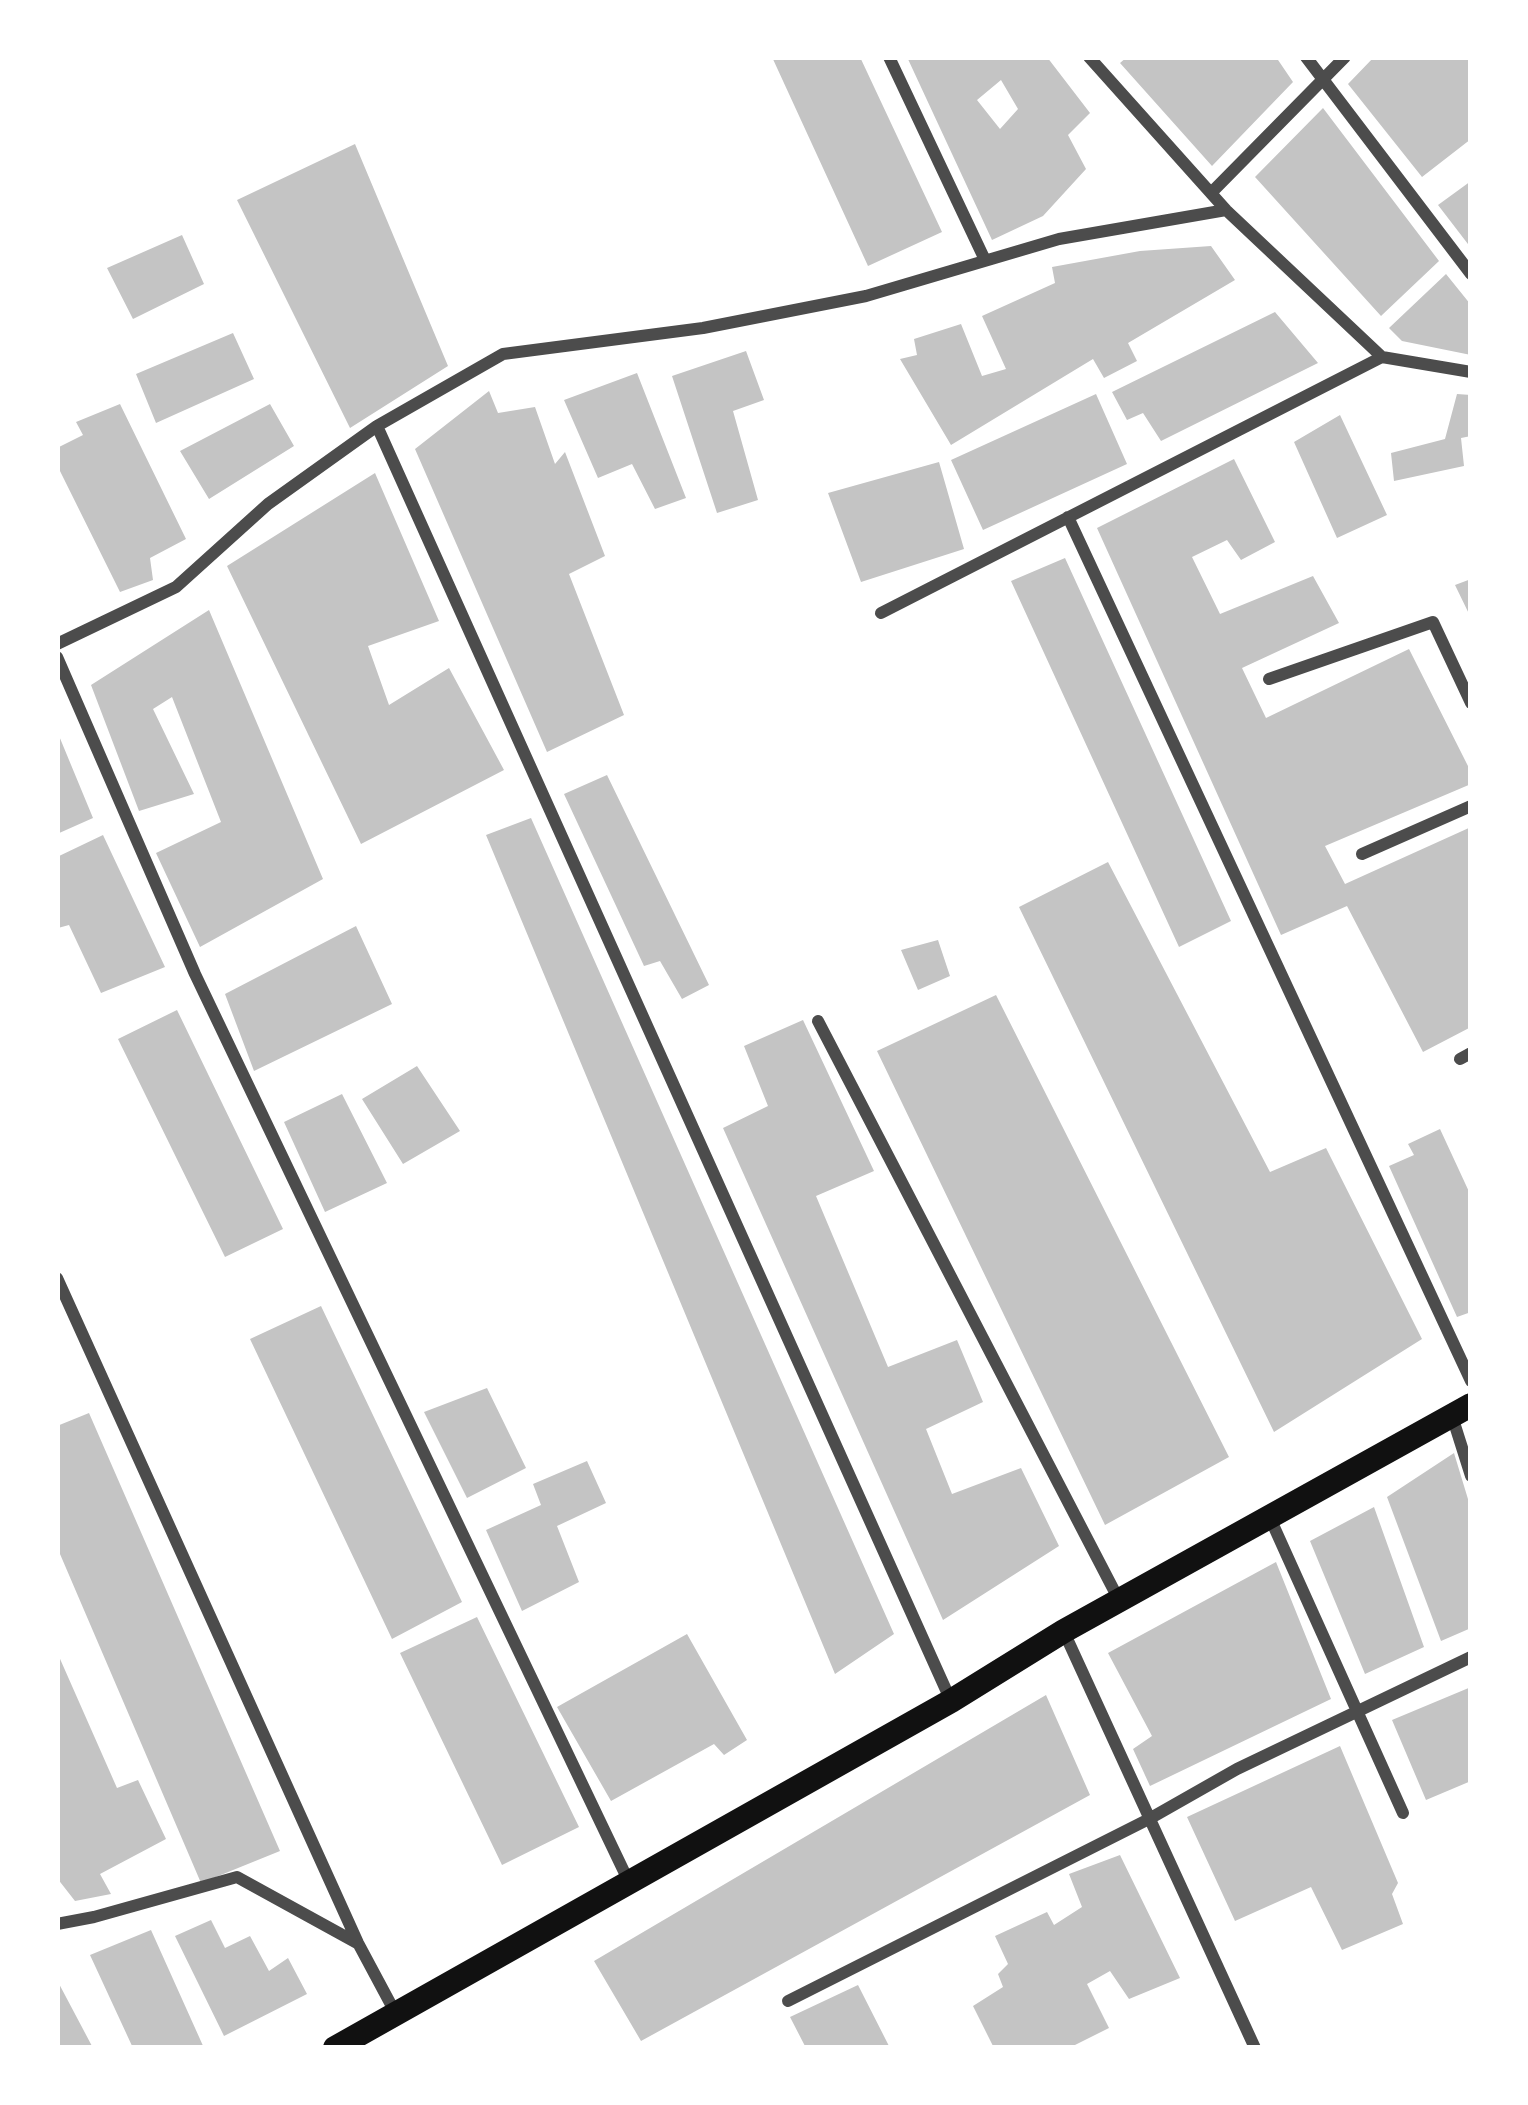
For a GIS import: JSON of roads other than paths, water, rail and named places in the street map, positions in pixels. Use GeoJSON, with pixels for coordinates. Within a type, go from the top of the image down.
{"type":"FeatureCollection","features":[{"type":"Feature","properties":{"kind":"main road"},"geometry":{"type":"LineString","coordinates":[[335,2048],[951,1701],[1064,1631],[1461,1411]]}},
{"type":"Feature","properties":{"kind":"street"},"geometry":{"type":"LineString","coordinates":[[889,57],[985,260]]}},
{"type":"Feature","properties":{"kind":"street"},"geometry":{"type":"LineString","coordinates":[[1089,57],[1226,210],[1382,356],[1471,372]]}},
{"type":"Feature","properties":{"kind":"street"},"geometry":{"type":"LineString","coordinates":[[1306,57],[1471,274]]}},
{"type":"Feature","properties":{"kind":"street"},"geometry":{"type":"LineString","coordinates":[[1210,193],[1345,57]]}},
{"type":"Feature","properties":{"kind":"street"},"geometry":{"type":"LineString","coordinates":[[57,644],[176,587],[268,504],[376,426],[503,354],[703,328],[796,310],[866,296],[1059,239],[1226,210]]}},
{"type":"Feature","properties":{"kind":"street"},"geometry":{"type":"LineString","coordinates":[[881,613],[1382,356]]}},
{"type":"Feature","properties":{"kind":"street"},"geometry":{"type":"LineString","coordinates":[[376,426],[951,1701]]}},
{"type":"Feature","properties":{"kind":"street"},"geometry":{"type":"LineString","coordinates":[[1069,517],[1471,1381]]}},
{"type":"Feature","properties":{"kind":"street"},"geometry":{"type":"LineString","coordinates":[[1269,679],[1433,622],[1471,704]]}},
{"type":"Feature","properties":{"kind":"street"},"geometry":{"type":"LineString","coordinates":[[57,657],[195,974],[629,1882]]}},
{"type":"Feature","properties":{"kind":"street"},"geometry":{"type":"LineString","coordinates":[[1362,854],[1471,806]]}},
{"type":"Feature","properties":{"kind":"street"},"geometry":{"type":"LineString","coordinates":[[818,1021],[1120,1600]]}},
{"type":"Feature","properties":{"kind":"street"},"geometry":{"type":"LineString","coordinates":[[57,1278],[358,1943],[395,2014]]}},
{"type":"Feature","properties":{"kind":"street"},"geometry":{"type":"LineString","coordinates":[[1461,1411],[1471,1476]]}},
{"type":"Feature","properties":{"kind":"street"},"geometry":{"type":"LineString","coordinates":[[1269,1517],[1402,1813]]}},
{"type":"Feature","properties":{"kind":"street"},"geometry":{"type":"LineString","coordinates":[[1064,1631],[1255,2048]]}},
{"type":"Feature","properties":{"kind":"street"},"geometry":{"type":"LineString","coordinates":[[788,2001],[1149,1819],[1237,1769],[1471,1657]]}},
{"type":"Feature","properties":{"kind":"street"},"geometry":{"type":"LineString","coordinates":[[57,1924],[237,1877],[358,1943]]}}]}
